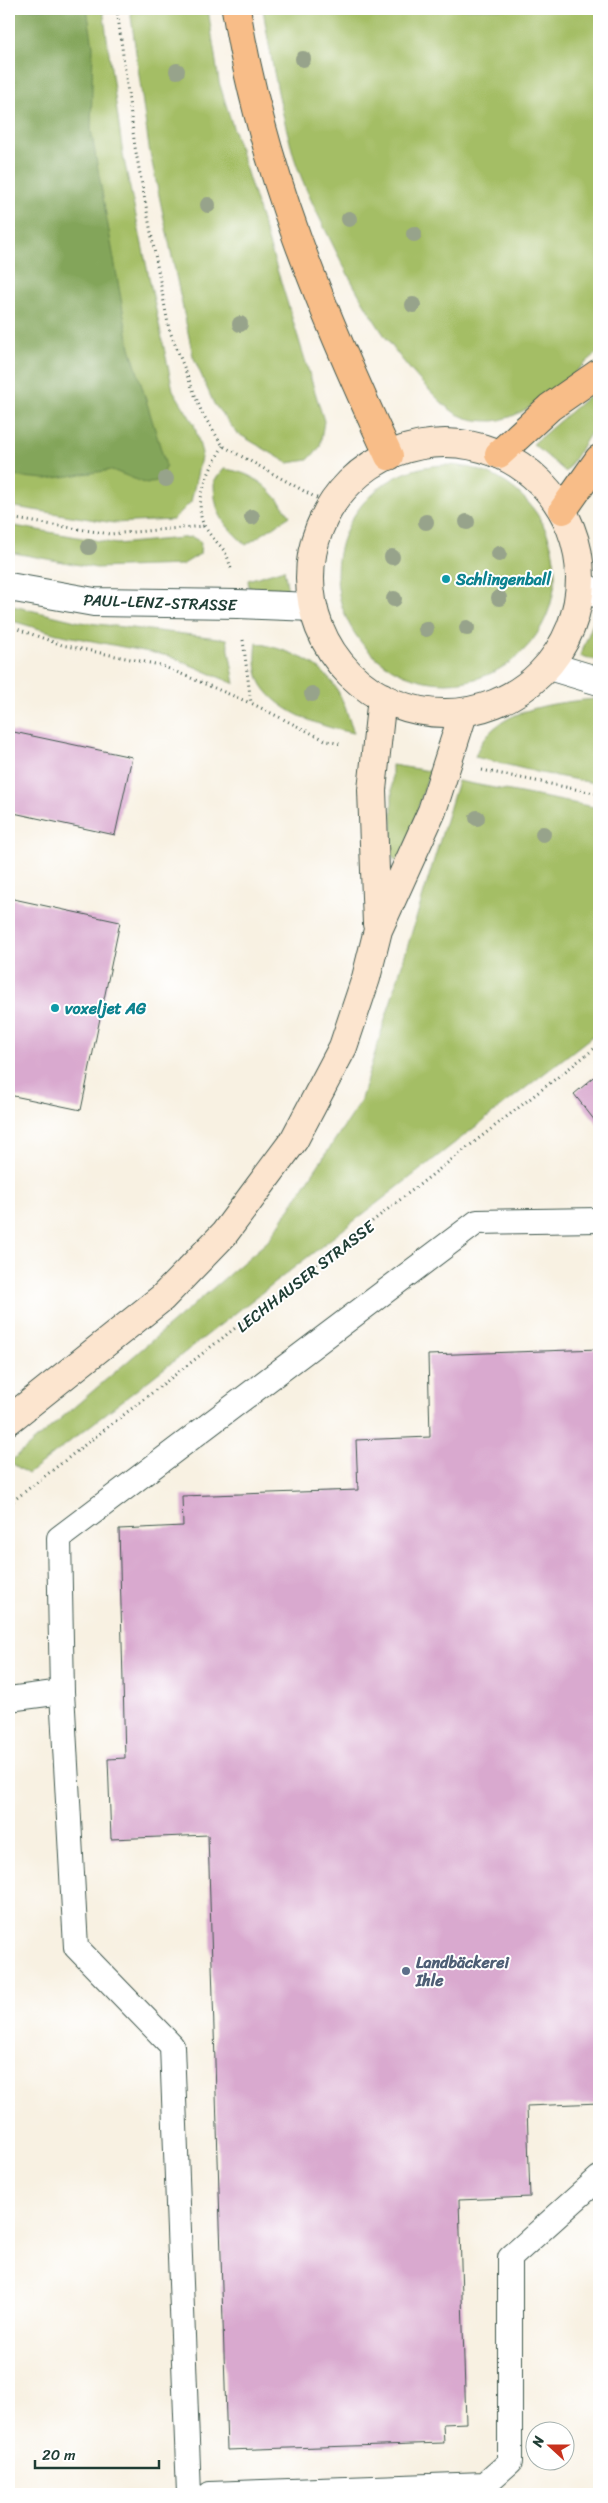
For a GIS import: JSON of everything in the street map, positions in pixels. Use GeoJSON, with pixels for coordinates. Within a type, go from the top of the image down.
{"type":"FeatureCollection","features":[{"type":"Feature","properties":{"kind":"main road"},"geometry":{"type":"LineString","coordinates":[[236,9],[245,64],[270,161],[308,273],[351,374],[389,456]]}},
{"type":"Feature","properties":{"kind":"main road"},"geometry":{"type":"LineString","coordinates":[[499,454],[550,407],[599,373]]}},
{"type":"Feature","properties":{"kind":"main road"},"geometry":{"type":"LineString","coordinates":[[445,443],[473,446],[499,454],[524,469],[540,482],[562,510],[574,537],[579,561],[590,590],[577,606],[566,637],[549,666],[535,681],[502,701],[463,714],[427,714],[382,697],[348,673],[332,653],[321,632],[313,608],[310,577],[314,546],[331,506],[348,485],[367,468],[389,456],[416,446],[445,443]]}},
{"type":"Feature","properties":{"kind":"main road"},"geometry":{"type":"LineString","coordinates":[[562,510],[599,459]]}},
{"type":"Feature","properties":{"kind":"main road"},"geometry":{"type":"LineString","coordinates":[[378,930],[372,790],[382,697]]}},
{"type":"Feature","properties":{"kind":"main road"},"geometry":{"type":"LineString","coordinates":[[9,1420],[162,1298],[224,1234],[294,1140],[343,1047],[366,978],[378,930],[432,811],[463,714]]}},
{"type":"Feature","properties":{"kind":"street","name":"PAUL-LENZ-STRASSE"},"geometry":{"type":"LineString","coordinates":[[9,587],[94,602],[238,604],[313,608]]}},
{"type":"Feature","properties":{"kind":"street"},"geometry":{"type":"LineString","coordinates":[[549,666],[599,681]]}},
{"type":"Feature","properties":{"kind":"lane"},"geometry":{"type":"LineString","coordinates":[[189,2494],[172,2046],[76,1947],[62,1692],[59,1538],[477,1222],[599,1220]]}},
{"type":"Feature","properties":{"kind":"lane"},"geometry":{"type":"LineString","coordinates":[[9,1699],[62,1692]]}},
{"type":"Feature","properties":{"kind":"lane"},"geometry":{"type":"LineString","coordinates":[[210,2494],[485,2484],[510,2462],[510,2258],[599,2178]]}},
{"type":"Feature","properties":{"kind":"path"},"geometry":{"type":"LineString","coordinates":[[117,9],[134,146],[169,329],[202,413],[223,446],[331,506]]}},
{"type":"Feature","properties":{"kind":"path"},"geometry":{"type":"LineString","coordinates":[[223,446],[210,468],[200,498],[204,526],[227,552],[238,604]]}},
{"type":"Feature","properties":{"kind":"path"},"geometry":{"type":"LineString","coordinates":[[9,518],[110,534],[204,526]]}},
{"type":"Feature","properties":{"kind":"path"},"geometry":{"type":"LineString","coordinates":[[9,626],[62,645],[160,664],[251,703]]}},
{"type":"Feature","properties":{"kind":"path","name":"LECHHAUSER STRASSE"},"geometry":{"type":"LineString","coordinates":[[9,1504],[599,1045]]}},
{"type":"Feature","properties":{"kind":"green space"},"geometry":{"type":"Polygon","coordinates":[[[9,9],[103,9],[123,155],[173,390],[194,424],[202,453],[191,502],[173,520],[114,523],[9,506],[9,9]]]}},
{"type":"Feature","properties":{"kind":"green space"},"geometry":{"type":"Polygon","coordinates":[[[9,9],[87,9],[93,46],[91,130],[129,344],[166,466],[159,480],[147,484],[112,470],[47,479],[9,476],[9,9]]]}},
{"type":"Feature","properties":{"kind":"green space"},"geometry":{"type":"Polygon","coordinates":[[[130,9],[208,9],[219,82],[324,421],[320,447],[308,460],[288,463],[237,433],[214,404],[193,356],[149,148],[130,9]]]}},
{"type":"Feature","properties":{"kind":"green space"},"geometry":{"type":"Polygon","coordinates":[[[263,9],[599,9],[599,351],[550,394],[536,404],[507,418],[493,421],[463,417],[445,406],[416,377],[387,340],[362,300],[301,178],[280,102],[263,9]]]}},
{"type":"Feature","properties":{"kind":"green space"},"geometry":{"type":"Polygon","coordinates":[[[599,387],[599,420],[566,472],[533,444],[599,387]]]}},
{"type":"Feature","properties":{"kind":"green space"},"geometry":{"type":"Polygon","coordinates":[[[446,465],[467,467],[488,474],[497,478],[523,497],[542,523],[546,532],[553,553],[555,574],[553,595],[546,616],[542,625],[523,651],[497,670],[488,674],[467,681],[446,683],[425,681],[404,674],[395,670],[369,651],[350,625],[346,616],[339,595],[337,574],[339,553],[346,532],[350,523],[369,497],[395,478],[404,474],[425,467],[446,465]]]}},
{"type":"Feature","properties":{"kind":"green space"},"geometry":{"type":"Polygon","coordinates":[[[224,469],[246,474],[263,484],[277,498],[290,516],[246,545],[231,531],[221,518],[218,510],[214,492],[214,481],[224,469]]]}},
{"type":"Feature","properties":{"kind":"green space"},"geometry":{"type":"Polygon","coordinates":[[[9,525],[117,544],[192,537],[201,542],[200,554],[182,565],[96,568],[9,552],[9,525]]]}},
{"type":"Feature","properties":{"kind":"green space"},"geometry":{"type":"Polygon","coordinates":[[[284,569],[292,613],[252,611],[248,580],[284,569]]]}},
{"type":"Feature","properties":{"kind":"green space"},"geometry":{"type":"Polygon","coordinates":[[[9,605],[80,622],[227,639],[235,684],[169,656],[57,634],[9,620],[9,605]]]}},
{"type":"Feature","properties":{"kind":"green space"},"geometry":{"type":"Polygon","coordinates":[[[599,608],[599,661],[580,656],[599,608]]]}},
{"type":"Feature","properties":{"kind":"green space"},"geometry":{"type":"Polygon","coordinates":[[[257,643],[293,654],[314,665],[324,673],[332,682],[344,703],[354,733],[303,718],[279,704],[262,685],[258,675],[257,643]]]}},
{"type":"Feature","properties":{"kind":"green space"},"geometry":{"type":"Polygon","coordinates":[[[599,699],[599,784],[541,773],[475,757],[483,741],[494,728],[508,719],[542,706],[599,699]]]}},
{"type":"Feature","properties":{"kind":"green space"},"geometry":{"type":"Polygon","coordinates":[[[392,765],[430,771],[402,857],[395,861],[392,855],[392,765]]]}},
{"type":"Feature","properties":{"kind":"green space"},"geometry":{"type":"Polygon","coordinates":[[[458,781],[599,808],[599,1031],[28,1474],[10,1462],[268,1241],[360,1102],[458,781]]]}},
{"type":"Feature","properties":{"kind":"building"},"geometry":{"type":"Polygon","coordinates":[[[9,731],[132,757],[115,835],[9,812],[9,731]]]}},
{"type":"Feature","properties":{"kind":"building","name":"voxeljet AG"},"geometry":{"type":"Polygon","coordinates":[[[9,898],[120,922],[81,1110],[9,1095],[9,898]]]}},
{"type":"Feature","properties":{"kind":"building"},"geometry":{"type":"Polygon","coordinates":[[[599,1073],[599,1126],[574,1094],[599,1073]]]}},
{"type":"Feature","properties":{"kind":"building","name":"Landbäckerei Ihle"},"geometry":{"type":"Polygon","coordinates":[[[599,1349],[599,2103],[527,2106],[530,2197],[459,2200],[466,2423],[443,2424],[444,2443],[227,2450],[208,1835],[111,1839],[108,1759],[125,1758],[119,1529],[183,1526],[182,1496],[358,1490],[356,1440],[430,1437],[428,1355],[599,1349]]]}},
{"type":"Feature","properties":{"kind":"place","name":"Schlingenball"},"geometry":{"type":"Point","coordinates":[446,579]}},
{"type":"Feature","properties":{"kind":"place","name":"voxeljet AG"},"geometry":{"type":"Point","coordinates":[55,1008]}},
{"type":"Feature","properties":{"kind":"place","name":"Landbäckerei Ihle"},"geometry":{"type":"Point","coordinates":[406,1971]}}]}
